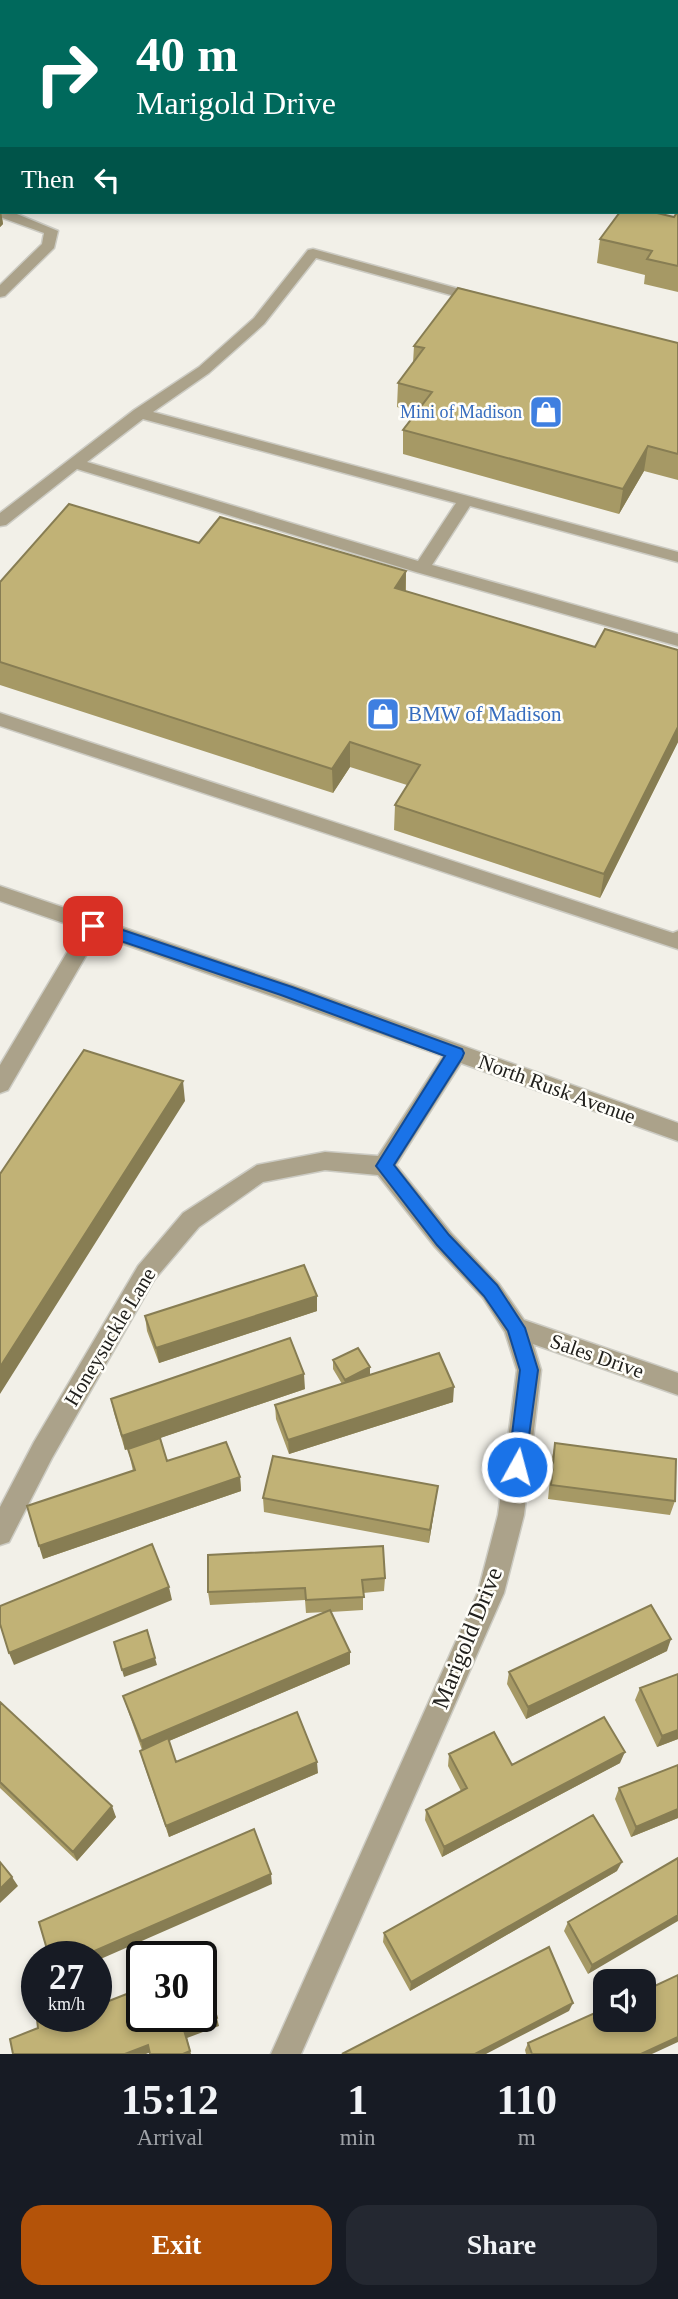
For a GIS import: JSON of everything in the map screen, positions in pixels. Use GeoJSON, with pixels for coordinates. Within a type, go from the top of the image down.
{"type":"FeatureCollection","features":[{"type":"Feature","properties":{"kind":"street"},"geometry":{"type":"LineString","coordinates":[[0,293],[49,245],[51,230],[6,214]]}},
{"type":"Feature","properties":{"kind":"street"},"geometry":{"type":"LineString","coordinates":[[0,521],[139,412],[204,370],[259,321],[313,253],[498,303]]}},
{"type":"Feature","properties":{"kind":"street"},"geometry":{"type":"LineString","coordinates":[[139,412],[678,557]]}},
{"type":"Feature","properties":{"kind":"street"},"geometry":{"type":"LineString","coordinates":[[73,463],[422,568],[678,640]]}},
{"type":"Feature","properties":{"kind":"street"},"geometry":{"type":"LineString","coordinates":[[422,568],[466,500]]}},
{"type":"Feature","properties":{"kind":"street"},"geometry":{"type":"LineString","coordinates":[[0,719],[677,941]]}},
{"type":"Feature","properties":{"kind":"street","name":"North Rusk Avenue"},"geometry":{"type":"LineString","coordinates":[[0,893],[286,991],[678,1132]]}},
{"type":"Feature","properties":{"kind":"street"},"geometry":{"type":"LineString","coordinates":[[0,1084],[93,926]]}},
{"type":"Feature","properties":{"kind":"street"},"geometry":{"type":"LineString","coordinates":[[384,1166],[456,1053]]}},
{"type":"Feature","properties":{"kind":"street","name":"Honeysuckle Lane"},"geometry":{"type":"LineString","coordinates":[[0,1533],[43,1450],[146,1273],[191,1220],[257,1174],[325,1161],[384,1166]]}},
{"type":"Feature","properties":{"kind":"street","name":"Marigold Drive"},"geometry":{"type":"LineString","coordinates":[[286,2054],[491,1593],[511,1515],[529,1370],[516,1328],[491,1291],[443,1240],[384,1166]]}},
{"type":"Feature","properties":{"kind":"street","name":"Sales Drive"},"geometry":{"type":"LineString","coordinates":[[516,1328],[678,1384]]}},
{"type":"Feature","properties":{"kind":"building"},"geometry":{"type":"Polygon","coordinates":[[[619,214],[661,214],[674,217],[678,214],[678,266],[647,259],[652,251],[600,239],[619,214]]]}},
{"type":"Feature","properties":{"kind":"building","name":"Mini of Madison"},"geometry":{"type":"Polygon","coordinates":[[[458,288],[678,343],[678,454],[648,446],[623,489],[403,430],[432,392],[398,383],[424,348],[414,346],[458,288]]]}},
{"type":"Feature","properties":{"kind":"building","name":"BMW of Madison"},"geometry":{"type":"Polygon","coordinates":[[[69,504],[199,543],[220,517],[406,571],[395,588],[595,647],[605,629],[678,650],[678,727],[604,874],[395,805],[420,765],[350,742],[332,769],[0,662],[0,582],[69,504]]]}},
{"type":"Feature","properties":{"kind":"building"},"geometry":{"type":"Polygon","coordinates":[[[84,1050],[183,1081],[0,1367],[0,1174],[84,1050]]]}},
{"type":"Feature","properties":{"kind":"building"},"geometry":{"type":"Polygon","coordinates":[[[304,1265],[317,1296],[156,1348],[145,1316],[304,1265]]]}},
{"type":"Feature","properties":{"kind":"building"},"geometry":{"type":"Polygon","coordinates":[[[290,1338],[304,1374],[122,1436],[111,1399],[290,1338]]]}},
{"type":"Feature","properties":{"kind":"building"},"geometry":{"type":"Polygon","coordinates":[[[358,1348],[370,1367],[345,1380],[333,1360],[358,1348]]]}},
{"type":"Feature","properties":{"kind":"building"},"geometry":{"type":"Polygon","coordinates":[[[439,1353],[454,1387],[288,1440],[275,1405],[439,1353]]]}},
{"type":"Feature","properties":{"kind":"building"},"geometry":{"type":"Polygon","coordinates":[[[160,1438],[167,1461],[226,1442],[240,1477],[39,1546],[27,1506],[135,1470],[128,1449],[160,1438]]]}},
{"type":"Feature","properties":{"kind":"building"},"geometry":{"type":"Polygon","coordinates":[[[555,1443],[676,1459],[675,1501],[551,1485],[555,1443]]]}},
{"type":"Feature","properties":{"kind":"building"},"geometry":{"type":"Polygon","coordinates":[[[273,1456],[438,1486],[430,1530],[263,1498],[273,1456]]]}},
{"type":"Feature","properties":{"kind":"building"},"geometry":{"type":"Polygon","coordinates":[[[152,1544],[169,1587],[9,1653],[0,1624],[0,1606],[152,1544]]]}},
{"type":"Feature","properties":{"kind":"building"},"geometry":{"type":"Polygon","coordinates":[[[383,1546],[385,1578],[362,1580],[364,1597],[306,1600],[305,1588],[208,1592],[208,1555],[383,1546]]]}},
{"type":"Feature","properties":{"kind":"building"},"geometry":{"type":"Polygon","coordinates":[[[651,1605],[671,1639],[528,1707],[509,1672],[651,1605]]]}},
{"type":"Feature","properties":{"kind":"building"},"geometry":{"type":"Polygon","coordinates":[[[330,1610],[350,1652],[141,1741],[123,1696],[330,1610]]]}},
{"type":"Feature","properties":{"kind":"building"},"geometry":{"type":"Polygon","coordinates":[[[147,1630],[155,1658],[122,1670],[114,1642],[147,1630]]]}},
{"type":"Feature","properties":{"kind":"building"},"geometry":{"type":"Polygon","coordinates":[[[678,1674],[678,1730],[662,1736],[640,1688],[678,1674]]]}},
{"type":"Feature","properties":{"kind":"building"},"geometry":{"type":"Polygon","coordinates":[[[0,1702],[112,1806],[73,1852],[0,1782],[0,1702]]]}},
{"type":"Feature","properties":{"kind":"building"},"geometry":{"type":"Polygon","coordinates":[[[297,1712],[317,1762],[166,1826],[140,1751],[168,1738],[176,1762],[297,1712]]]}},
{"type":"Feature","properties":{"kind":"building"},"geometry":{"type":"Polygon","coordinates":[[[604,1717],[625,1752],[444,1847],[426,1810],[467,1788],[449,1754],[494,1732],[512,1765],[604,1717]]]}},
{"type":"Feature","properties":{"kind":"building"},"geometry":{"type":"Polygon","coordinates":[[[678,1765],[678,1809],[636,1827],[619,1788],[678,1765]]]}},
{"type":"Feature","properties":{"kind":"building"},"geometry":{"type":"Polygon","coordinates":[[[593,1815],[622,1862],[411,1982],[384,1933],[593,1815]]]}},
{"type":"Feature","properties":{"kind":"building"},"geometry":{"type":"Polygon","coordinates":[[[254,1829],[271,1874],[112,1943],[112,1941],[45,1941],[39,1922],[254,1829]]]}},
{"type":"Feature","properties":{"kind":"building"},"geometry":{"type":"Polygon","coordinates":[[[678,1858],[678,1915],[592,1965],[568,1922],[678,1858]]]}},
{"type":"Feature","properties":{"kind":"building"},"geometry":{"type":"Polygon","coordinates":[[[0,1862],[12,1877],[0,1889],[0,1862]]]}},
{"type":"Feature","properties":{"kind":"building"},"geometry":{"type":"Polygon","coordinates":[[[549,1947],[573,2003],[475,2054],[342,2054],[549,1947]]]}},
{"type":"Feature","properties":{"kind":"building"},"geometry":{"type":"Polygon","coordinates":[[[678,1975],[678,2037],[641,2054],[532,2054],[528,2043],[593,2014],[593,2032],[656,2032],[656,1985],[678,1975]]]}},
{"type":"Feature","properties":{"kind":"building"},"geometry":{"type":"Polygon","coordinates":[[[126,1994],[126,2032],[185,2032],[190,2051],[183,2054],[150,2054],[148,2045],[125,2054],[13,2054],[10,2039],[28,2032],[112,2032],[112,2000],[126,1994]]]}},
{"type":"Feature","properties":{"kind":"place","name":"Mini of Madison"},"geometry":{"type":"Point","coordinates":[546,412]}},
{"type":"Feature","properties":{"kind":"place","name":"BMW of Madison"},"geometry":{"type":"Point","coordinates":[383,714]}},
{"type":"Feature","properties":{"kind":"route"},"geometry":{"type":"LineString","coordinates":[[93,926],[286,991],[456,1053],[384,1166],[443,1240],[491,1291],[516,1328],[529,1370],[517,1467]]}}]}
